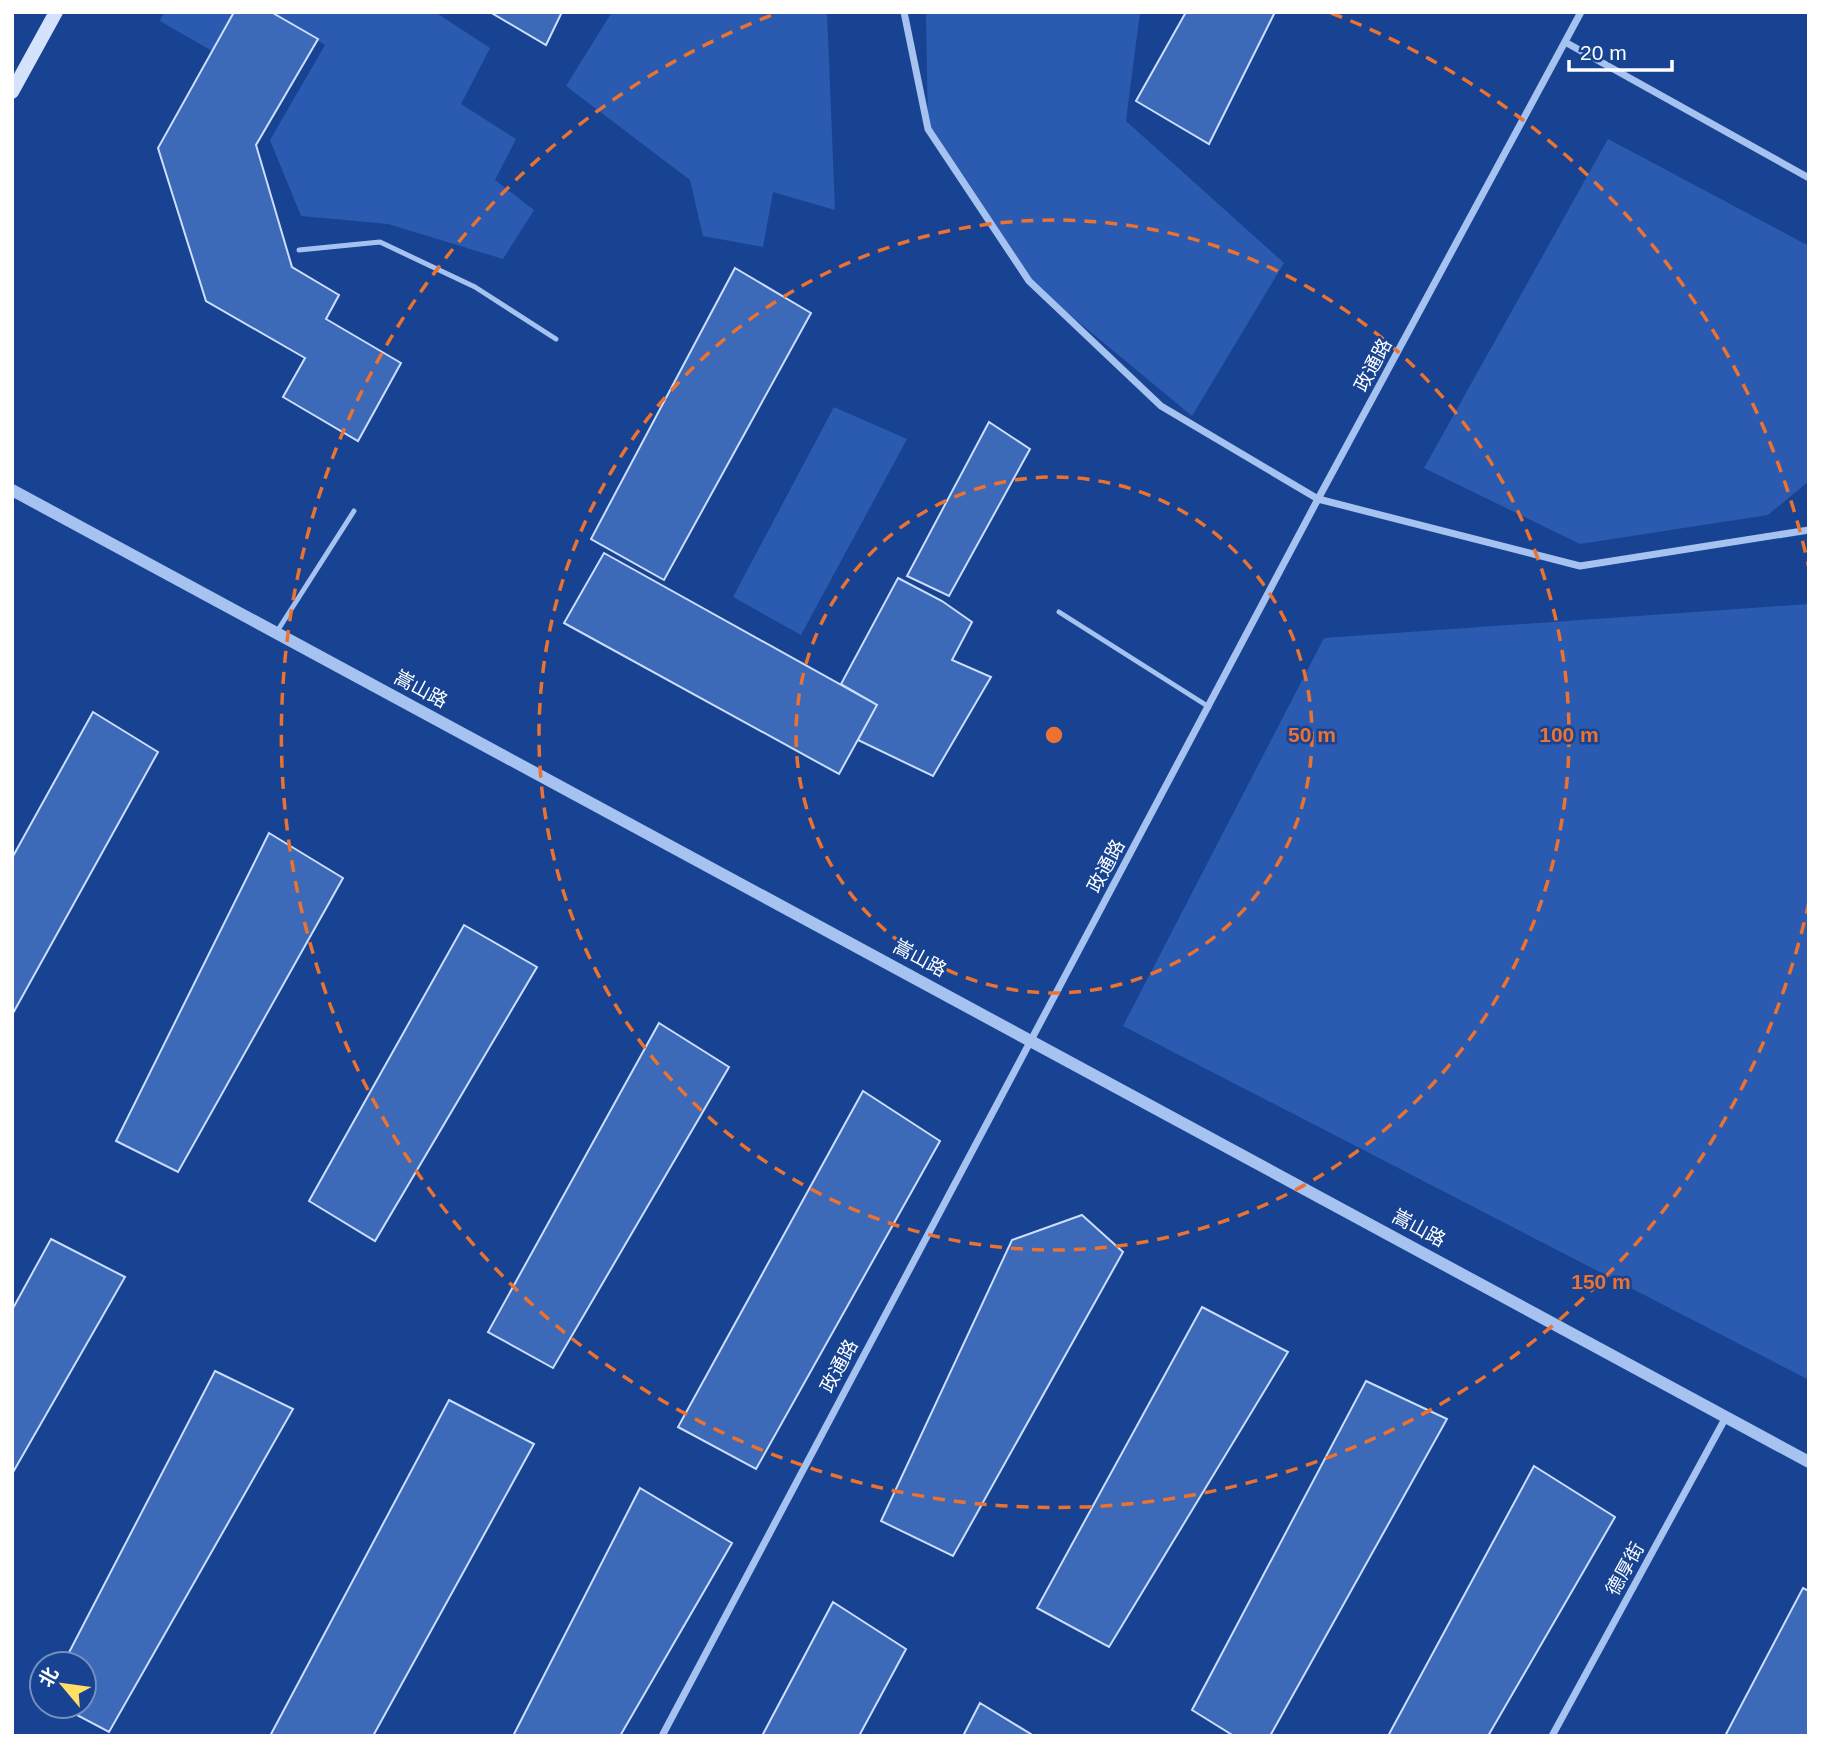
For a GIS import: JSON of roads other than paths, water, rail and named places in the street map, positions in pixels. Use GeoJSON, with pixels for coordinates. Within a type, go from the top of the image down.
{"type":"FeatureCollection","features":[{"type":"Feature","properties":{"kind":"main road"},"geometry":{"type":"LineString","coordinates":[[12,92],[56,12]]}},
{"type":"Feature","properties":{"kind":"street"},"geometry":{"type":"LineString","coordinates":[[904,12],[928,129],[1029,281],[1161,406],[1318,499],[1580,566],[1809,530]]}},
{"type":"Feature","properties":{"kind":"street","name":"政通路"},"geometry":{"type":"LineString","coordinates":[[662,1736],[1318,499],[1581,12]]}},
{"type":"Feature","properties":{"kind":"street"},"geometry":{"type":"LineString","coordinates":[[1565,42],[1809,177]]}},
{"type":"Feature","properties":{"kind":"street","name":"嵩山路"},"geometry":{"type":"LineString","coordinates":[[12,490],[1809,1462]]}},
{"type":"Feature","properties":{"kind":"street","name":"德厚街"},"geometry":{"type":"LineString","coordinates":[[1552,1736],[1726,1417]]}},
{"type":"Feature","properties":{"kind":"lane"},"geometry":{"type":"LineString","coordinates":[[299,250],[380,242],[475,286],[556,339]]}},
{"type":"Feature","properties":{"kind":"lane"},"geometry":{"type":"LineString","coordinates":[[276,633],[354,511]]}},
{"type":"Feature","properties":{"kind":"lane"},"geometry":{"type":"LineString","coordinates":[[1059,612],[1209,707]]}}]}
